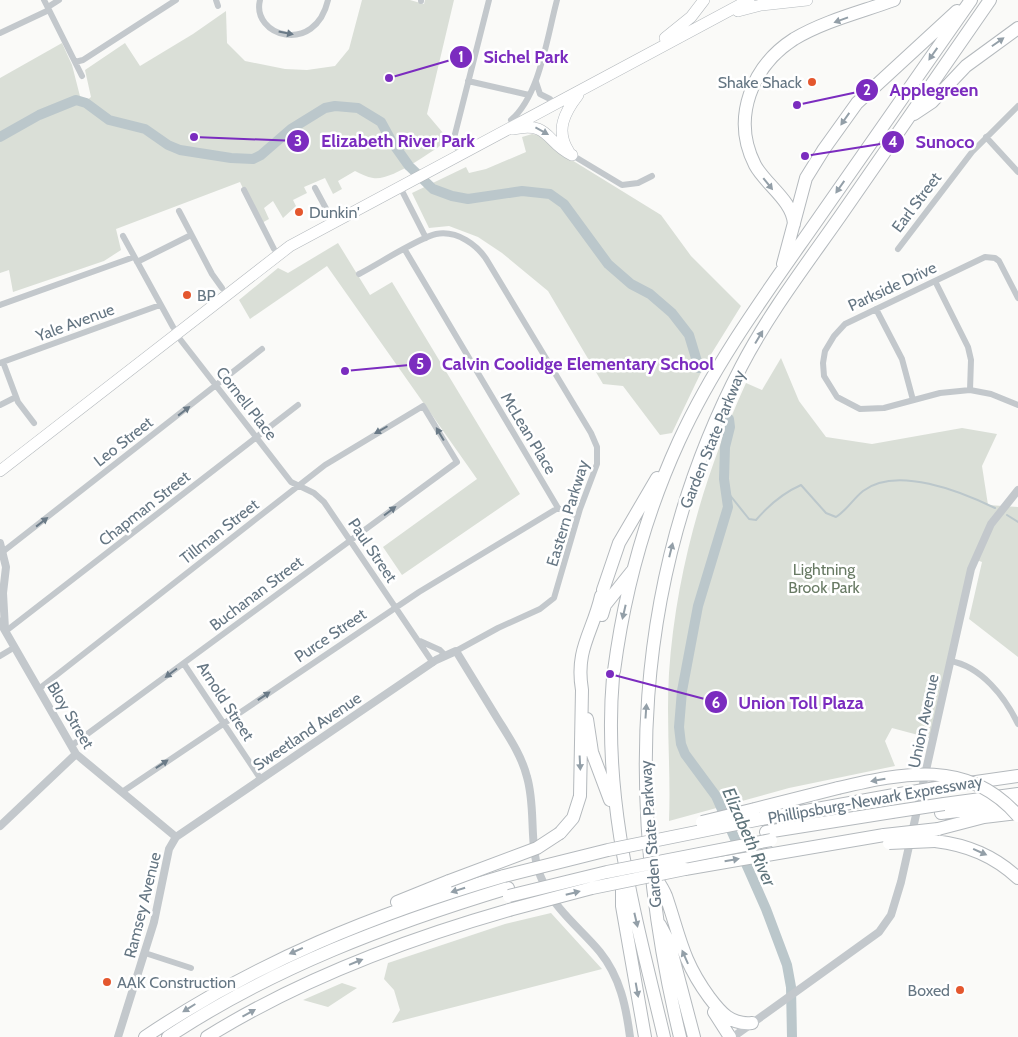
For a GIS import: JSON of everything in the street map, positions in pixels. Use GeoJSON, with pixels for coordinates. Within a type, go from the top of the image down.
{"type":"FeatureCollection","features":[{"type":"Feature","properties":{"kind":"highway"},"geometry":{"type":"LineString","coordinates":[[665,38],[691,17],[704,0]]}},
{"type":"Feature","properties":{"kind":"highway"},"geometry":{"type":"LineString","coordinates":[[0,462],[290,246],[429,167],[457,148],[735,0]]}},
{"type":"Feature","properties":{"kind":"highway"},"geometry":{"type":"LineString","coordinates":[[429,167],[506,131],[748,0]]}},
{"type":"Feature","properties":{"kind":"highway"},"geometry":{"type":"LineString","coordinates":[[717,18],[756,6],[807,0]]}},
{"type":"Feature","properties":{"kind":"highway"},"geometry":{"type":"LineString","coordinates":[[792,232],[794,219],[791,211],[761,175],[747,146],[744,116],[750,90],[767,64],[794,40],[817,28],[894,0]]}},
{"type":"Feature","properties":{"kind":"highway"},"geometry":{"type":"LineString","coordinates":[[782,271],[806,178],[850,112],[970,0]]}},
{"type":"Feature","properties":{"kind":"highway","name":"Garden State Parkway"},"geometry":{"type":"LineString","coordinates":[[664,1037],[622,855],[610,751],[614,674],[622,623],[636,566],[656,500],[679,442],[721,364],[782,271],[970,0]]}},
{"type":"Feature","properties":{"kind":"highway","name":"Garden State Parkway"},"geometry":{"type":"LineString","coordinates":[[680,1037],[665,975],[656,916],[650,868],[644,780],[644,742],[654,638],[664,581],[678,527],[712,430],[735,379],[784,296],[990,0]]}},
{"type":"Feature","properties":{"kind":"highway"},"geometry":{"type":"LineString","coordinates":[[908,118],[932,102],[966,66],[1018,28]]}},
{"type":"Feature","properties":{"kind":"highway"},"geometry":{"type":"LineString","coordinates":[[572,155],[562,137],[562,125],[565,113],[581,91]]}},
{"type":"Feature","properties":{"kind":"highway"},"geometry":{"type":"LineString","coordinates":[[506,131],[525,127],[541,129],[564,151],[572,155]]}},
{"type":"Feature","properties":{"kind":"highway"},"geometry":{"type":"LineString","coordinates":[[0,471],[174,331],[222,288],[274,249],[330,216],[403,182]]}},
{"type":"Feature","properties":{"kind":"highway"},"geometry":{"type":"LineString","coordinates":[[616,816],[592,752],[579,673],[582,650],[619,543],[679,442]]}},
{"type":"Feature","properties":{"kind":"highway"},"geometry":{"type":"LineString","coordinates":[[347,929],[366,915],[537,848],[560,834],[573,818],[580,796],[582,694],[591,641],[605,606],[636,566]]}},
{"type":"Feature","properties":{"kind":"highway"},"geometry":{"type":"LineString","coordinates":[[758,814],[838,788],[910,775],[948,775],[989,790],[1018,815]]}},
{"type":"Feature","properties":{"kind":"highway","name":"Phillipsburg-Newark Expressway"},"geometry":{"type":"LineString","coordinates":[[168,1037],[230,999],[362,937],[608,850],[758,814],[1018,776]]}},
{"type":"Feature","properties":{"kind":"highway"},"geometry":{"type":"LineString","coordinates":[[982,781],[1018,780]]}},
{"type":"Feature","properties":{"kind":"highway","name":"Phillipsburg-Newark Expressway"},"geometry":{"type":"LineString","coordinates":[[145,1037],[197,1003],[278,960],[347,929],[436,897],[606,872],[769,836],[942,809],[1018,794]]}},
{"type":"Feature","properties":{"kind":"highway","name":"Phillipsburg-Newark Expressway"},"geometry":{"type":"LineString","coordinates":[[942,809],[1018,804]]}},
{"type":"Feature","properties":{"kind":"highway"},"geometry":{"type":"LineString","coordinates":[[937,835],[984,817],[1018,815]]}},
{"type":"Feature","properties":{"kind":"highway"},"geometry":{"type":"LineString","coordinates":[[207,1037],[253,1010],[315,980],[398,946],[509,910],[612,884],[778,852],[884,839],[937,835],[1018,820]]}},
{"type":"Feature","properties":{"kind":"highway"},"geometry":{"type":"LineString","coordinates":[[937,835],[985,854],[1018,878]]}},
{"type":"Feature","properties":{"kind":"highway"},"geometry":{"type":"LineString","coordinates":[[622,855],[622,906],[645,1037]]}},
{"type":"Feature","properties":{"kind":"highway"},"geometry":{"type":"LineString","coordinates":[[650,868],[666,894],[681,947],[698,982],[732,1037]]}},
{"type":"Feature","properties":{"kind":"highway","name":"Phillipsburg-Newark Expressway"},"geometry":{"type":"LineString","coordinates":[[183,1037],[298,968],[376,940],[507,886]]}},
{"type":"Feature","properties":{"kind":"highway"},"geometry":{"type":"LineString","coordinates":[[656,916],[669,942],[694,1037]]}},
{"type":"Feature","properties":{"kind":"highway"},"geometry":{"type":"LineString","coordinates":[[698,982],[726,1018],[740,1024],[752,1023]]}},
{"type":"Feature","properties":{"kind":"street"},"geometry":{"type":"LineString","coordinates":[[44,0],[82,76]]}},
{"type":"Feature","properties":{"kind":"street"},"geometry":{"type":"LineString","coordinates":[[0,33],[48,9],[59,0]]}},
{"type":"Feature","properties":{"kind":"street"},"geometry":{"type":"LineString","coordinates":[[75,62],[83,60],[176,0]]}},
{"type":"Feature","properties":{"kind":"street"},"geometry":{"type":"LineString","coordinates":[[260,0],[259,12],[265,24],[275,31],[289,35],[304,33],[317,26],[322,20],[328,0]]}},
{"type":"Feature","properties":{"kind":"street"},"geometry":{"type":"LineString","coordinates":[[457,148],[454,138],[489,0]]}},
{"type":"Feature","properties":{"kind":"street"},"geometry":{"type":"LineString","coordinates":[[511,120],[523,108],[536,80],[557,0]]}},
{"type":"Feature","properties":{"kind":"street"},"geometry":{"type":"LineString","coordinates":[[536,80],[538,92],[550,99]]}},
{"type":"Feature","properties":{"kind":"street"},"geometry":{"type":"LineString","coordinates":[[468,81],[529,96]]}},
{"type":"Feature","properties":{"kind":"street","name":"Earl Street"},"geometry":{"type":"LineString","coordinates":[[898,249],[963,163],[986,137],[1018,106]]}},
{"type":"Feature","properties":{"kind":"street"},"geometry":{"type":"LineString","coordinates":[[986,137],[1018,172]]}},
{"type":"Feature","properties":{"kind":"street"},"geometry":{"type":"LineString","coordinates":[[572,155],[622,185],[638,183],[652,176]]}},
{"type":"Feature","properties":{"kind":"street"},"geometry":{"type":"LineString","coordinates":[[403,182],[426,238]]}},
{"type":"Feature","properties":{"kind":"street"},"geometry":{"type":"LineString","coordinates":[[315,188],[330,216]]}},
{"type":"Feature","properties":{"kind":"street"},"geometry":{"type":"LineString","coordinates":[[244,190],[274,249]]}},
{"type":"Feature","properties":{"kind":"street"},"geometry":{"type":"LineString","coordinates":[[179,211],[212,274],[222,288]]}},
{"type":"Feature","properties":{"kind":"street","name":"Eastern Parkway"},"geometry":{"type":"LineString","coordinates":[[359,274],[436,234],[453,235],[473,245],[484,255],[595,440],[598,464],[578,516],[559,587],[551,602],[456,651]]}},
{"type":"Feature","properties":{"kind":"street"},"geometry":{"type":"LineString","coordinates":[[0,304],[136,260],[191,235]]}},
{"type":"Feature","properties":{"kind":"street","name":"Cornell Place"},"geometry":{"type":"LineString","coordinates":[[123,236],[174,331],[290,482],[298,486]]}},
{"type":"Feature","properties":{"kind":"street","name":"McLean Place"},"geometry":{"type":"LineString","coordinates":[[405,250],[558,508]]}},
{"type":"Feature","properties":{"kind":"street","name":"Parkside Drive"},"geometry":{"type":"LineString","coordinates":[[1018,298],[999,262],[990,257],[876,308],[845,324],[834,336],[824,357],[823,370],[827,382],[842,400],[860,409],[884,408],[940,393],[970,390],[991,394],[1018,405]]}},
{"type":"Feature","properties":{"kind":"street"},"geometry":{"type":"LineString","coordinates":[[935,281],[968,347],[971,360],[970,390]]}},
{"type":"Feature","properties":{"kind":"street","name":"Yale Avenue"},"geometry":{"type":"LineString","coordinates":[[2,363],[160,305]]}},
{"type":"Feature","properties":{"kind":"street"},"geometry":{"type":"LineString","coordinates":[[876,308],[902,359],[913,400]]}},
{"type":"Feature","properties":{"kind":"street","name":"Leo Street"},"geometry":{"type":"LineString","coordinates":[[2,553],[262,349]]}},
{"type":"Feature","properties":{"kind":"street"},"geometry":{"type":"LineString","coordinates":[[2,363],[16,397],[34,424]]}},
{"type":"Feature","properties":{"kind":"street"},"geometry":{"type":"LineString","coordinates":[[0,405],[16,397]]}},
{"type":"Feature","properties":{"kind":"street","name":"Chapman Street"},"geometry":{"type":"LineString","coordinates":[[6,631],[298,405]]}},
{"type":"Feature","properties":{"kind":"street","name":"Buchanan Street"},"geometry":{"type":"LineString","coordinates":[[71,746],[457,462],[423,406]]}},
{"type":"Feature","properties":{"kind":"street","name":"Tillman Street"},"geometry":{"type":"LineString","coordinates":[[40,688],[338,456],[423,406]]}},
{"type":"Feature","properties":{"kind":"street","name":"Paul Street"},"geometry":{"type":"LineString","coordinates":[[298,486],[319,496],[351,540],[433,663]]}},
{"type":"Feature","properties":{"kind":"street","name":"Union Avenue"},"geometry":{"type":"LineString","coordinates":[[732,1037],[879,932],[891,915],[901,882],[971,569],[983,537],[996,516],[1018,490]]}},
{"type":"Feature","properties":{"kind":"street"},"geometry":{"type":"LineString","coordinates":[[558,508],[578,516]]}},
{"type":"Feature","properties":{"kind":"street","name":"Purce Street"},"geometry":{"type":"LineString","coordinates":[[122,792],[396,608],[558,508]]}},
{"type":"Feature","properties":{"kind":"street","name":"Bloy Street"},"geometry":{"type":"LineString","coordinates":[[0,543],[6,571],[2,595],[6,631]]}},
{"type":"Feature","properties":{"kind":"street","name":"Bloy Street"},"geometry":{"type":"LineString","coordinates":[[0,622],[40,688],[76,754],[176,837]]}},
{"type":"Feature","properties":{"kind":"street"},"geometry":{"type":"LineString","coordinates":[[417,639],[440,650],[446,656]]}},
{"type":"Feature","properties":{"kind":"street"},"geometry":{"type":"LineString","coordinates":[[0,656],[15,647]]}},
{"type":"Feature","properties":{"kind":"street"},"geometry":{"type":"LineString","coordinates":[[456,651],[512,742],[526,772],[532,803],[535,855],[540,876],[557,906],[596,947],[611,968],[624,999],[630,1037]]}},
{"type":"Feature","properties":{"kind":"street","name":"Sweetland Avenue"},"geometry":{"type":"LineString","coordinates":[[176,837],[260,778],[433,663],[456,651]]}},
{"type":"Feature","properties":{"kind":"street"},"geometry":{"type":"LineString","coordinates":[[950,660],[962,663],[991,685],[1016,717],[1018,724]]}},
{"type":"Feature","properties":{"kind":"street","name":"Arnold Street"},"geometry":{"type":"LineString","coordinates":[[184,664],[260,778]]}},
{"type":"Feature","properties":{"kind":"street"},"geometry":{"type":"LineString","coordinates":[[0,826],[76,754]]}},
{"type":"Feature","properties":{"kind":"street","name":"Ramsey Avenue"},"geometry":{"type":"LineString","coordinates":[[118,1037],[156,916],[169,849],[176,837]]}},
{"type":"Feature","properties":{"kind":"street"},"geometry":{"type":"LineString","coordinates":[[145,953],[191,968]]}},
{"type":"Feature","properties":{"kind":"green space"},"geometry":{"type":"Polygon","coordinates":[[[362,0],[410,0],[424,4],[425,0],[454,0],[427,114],[449,140],[412,164],[381,178],[373,178],[355,171],[338,181],[342,189],[333,194],[325,178],[304,187],[307,193],[293,200],[296,206],[283,218],[273,201],[264,208],[269,219],[260,224],[240,182],[116,229],[121,250],[104,261],[13,292],[9,270],[0,273],[0,78],[62,43],[72,65],[82,104],[91,97],[85,70],[125,43],[140,66],[193,34],[226,11],[227,43],[245,61],[285,69],[307,70],[335,66],[349,49],[362,0]]]}},
{"type":"Feature","properties":{"kind":"green space"},"geometry":{"type":"Polygon","coordinates":[[[532,134],[544,136],[562,154],[661,215],[691,256],[741,306],[705,364],[672,433],[660,435],[623,386],[603,384],[548,291],[502,253],[478,237],[449,226],[429,228],[412,193],[466,167],[469,173],[486,169],[526,152],[522,137],[532,134]]]}},
{"type":"Feature","properties":{"kind":"green space"},"geometry":{"type":"Polygon","coordinates":[[[338,243],[370,295],[392,282],[520,494],[402,575],[383,547],[477,479],[327,266],[250,319],[239,300],[278,268],[288,273],[338,243]]]}},
{"type":"Feature","properties":{"kind":"green space","name":"Lightning Brook Park"},"geometry":{"type":"Polygon","coordinates":[[[781,358],[799,401],[826,437],[872,444],[962,428],[997,434],[982,466],[988,505],[1018,507],[1018,657],[969,619],[982,562],[974,559],[933,739],[892,728],[885,741],[895,766],[789,788],[669,821],[669,673],[678,598],[685,561],[694,525],[717,453],[746,383],[762,390],[781,358]]]}},
{"type":"Feature","properties":{"kind":"green space"},"geometry":{"type":"Polygon","coordinates":[[[551,913],[602,969],[392,1023],[400,1010],[394,990],[384,979],[388,963],[505,924],[551,913]]]}},
{"type":"Feature","properties":{"kind":"green space"},"geometry":{"type":"Polygon","coordinates":[[[342,983],[357,988],[328,1007],[303,1000],[342,983]]]}},
{"type":"Feature","properties":{"kind":"waterway","name":"Elizabeth River"},"geometry":{"type":"LineString","coordinates":[[0,137],[39,115],[76,100],[86,103],[109,120],[145,129],[168,145],[180,150],[231,158],[253,159],[261,155],[291,129],[325,108],[335,106],[358,108],[381,122],[409,166],[433,189],[452,196],[468,199],[522,191],[550,194],[564,204],[608,264],[631,284],[650,294],[672,313],[689,335],[699,368]]}},
{"type":"Feature","properties":{"kind":"waterway","name":"Elizabeth River"},"geometry":{"type":"LineString","coordinates":[[729,419],[730,427],[725,447],[724,479],[728,507],[698,606],[682,691],[679,727],[681,744],[685,754],[716,796],[766,909],[787,965],[791,987],[792,1037]]}},
{"type":"Feature","properties":{"kind":"waterway"},"geometry":{"type":"LineString","coordinates":[[725,489],[749,519],[756,520],[776,500],[801,485],[826,513],[836,517],[863,491],[877,484],[893,480],[929,484],[965,495],[995,508]]}},
{"type":"Feature","properties":{"kind":"waterway"},"geometry":{"type":"LineString","coordinates":[[1007,515],[1018,522]]}},
{"type":"Feature","properties":{"kind":"place","name":"Sichel Park"},"geometry":{"type":"Point","coordinates":[389,78]}},
{"type":"Feature","properties":{"kind":"place","name":"Shake Shack"},"geometry":{"type":"Point","coordinates":[812,82]}},
{"type":"Feature","properties":{"kind":"place","name":"Applegreen"},"geometry":{"type":"Point","coordinates":[797,105]}},
{"type":"Feature","properties":{"kind":"place","name":"Elizabeth River Park"},"geometry":{"type":"Point","coordinates":[194,137]}},
{"type":"Feature","properties":{"kind":"place","name":"Sunoco"},"geometry":{"type":"Point","coordinates":[805,156]}},
{"type":"Feature","properties":{"kind":"place","name":"Dunkin'"},"geometry":{"type":"Point","coordinates":[299,212]}},
{"type":"Feature","properties":{"kind":"place","name":"BP"},"geometry":{"type":"Point","coordinates":[187,295]}},
{"type":"Feature","properties":{"kind":"place","name":"Calvin Coolidge Elementary School"},"geometry":{"type":"Point","coordinates":[345,371]}},
{"type":"Feature","properties":{"kind":"place","name":"Union Toll Plaza"},"geometry":{"type":"Point","coordinates":[610,674]}},
{"type":"Feature","properties":{"kind":"place","name":"AAK Construction"},"geometry":{"type":"Point","coordinates":[107,982]}},
{"type":"Feature","properties":{"kind":"place","name":"Boxed"},"geometry":{"type":"Point","coordinates":[960,990]}}]}
